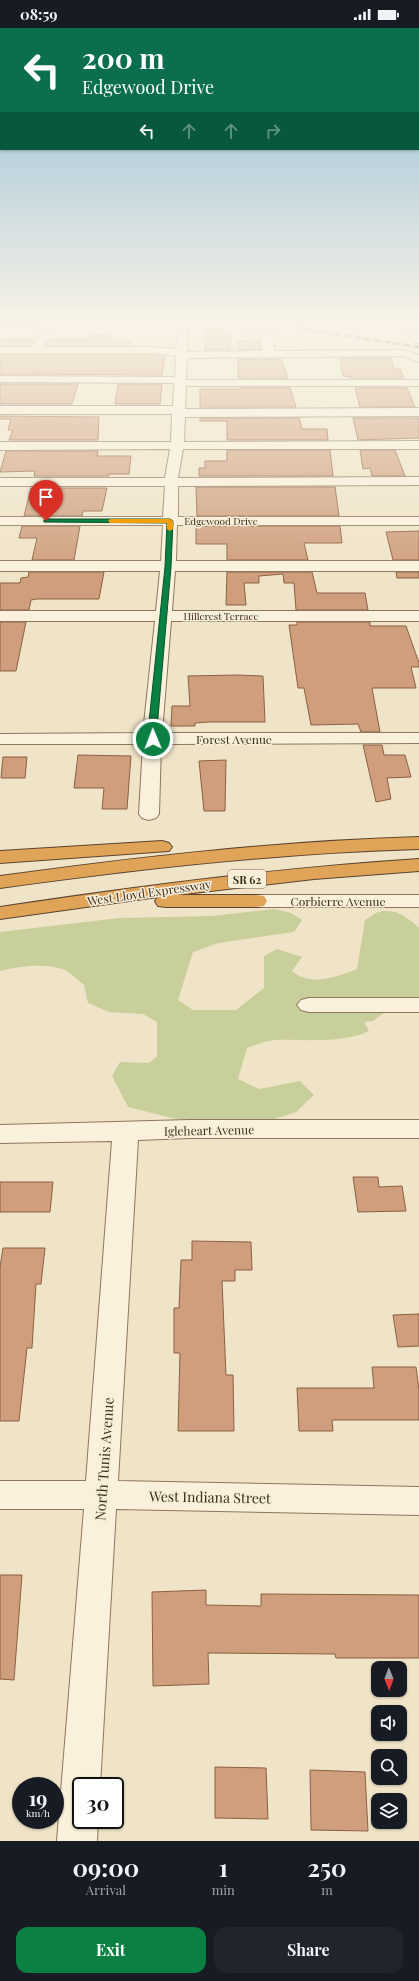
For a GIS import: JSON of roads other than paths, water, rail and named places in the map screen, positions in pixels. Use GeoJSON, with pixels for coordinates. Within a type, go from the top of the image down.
{"type":"FeatureCollection","features":[{"type":"Feature","properties":{"kind":"highway","name":"SR 62"},"geometry":{"type":"LineString","coordinates":[[0,882],[170,860],[270,851],[419,843]]}},
{"type":"Feature","properties":{"kind":"highway"},"geometry":{"type":"LineString","coordinates":[[0,857],[163,847],[270,851]]}},
{"type":"Feature","properties":{"kind":"highway","name":"West Lloyd Expressway"},"geometry":{"type":"LineString","coordinates":[[0,913],[178,887],[317,872],[419,866]]}},
{"type":"Feature","properties":{"kind":"highway"},"geometry":{"type":"LineString","coordinates":[[77,902],[256,901]]}},
{"type":"Feature","properties":{"kind":"street"},"geometry":{"type":"LineString","coordinates":[[0,410],[419,412]]}},
{"type":"Feature","properties":{"kind":"street"},"geometry":{"type":"LineString","coordinates":[[149,814],[153,722],[168,567],[172,482],[177,446],[178,411]]}},
{"type":"Feature","properties":{"kind":"street"},"geometry":{"type":"LineString","coordinates":[[0,446],[419,445]]}},
{"type":"Feature","properties":{"kind":"street"},"geometry":{"type":"LineString","coordinates":[[0,482],[419,481]]}},
{"type":"Feature","properties":{"kind":"street","name":"Edgewood Drive"},"geometry":{"type":"LineString","coordinates":[[0,521],[419,521]]}},
{"type":"Feature","properties":{"kind":"street"},"geometry":{"type":"LineString","coordinates":[[0,566],[419,566]]}},
{"type":"Feature","properties":{"kind":"street","name":"Hillcrest Terrace"},"geometry":{"type":"LineString","coordinates":[[0,616],[419,616]]}},
{"type":"Feature","properties":{"kind":"street","name":"Forest Avenue"},"geometry":{"type":"LineString","coordinates":[[0,739],[419,738]]}},
{"type":"Feature","properties":{"kind":"street","name":"Corbierre Avenue"},"geometry":{"type":"LineString","coordinates":[[256,901],[419,901]]}},
{"type":"Feature","properties":{"kind":"street"},"geometry":{"type":"LineString","coordinates":[[309,1005],[419,1005]]}},
{"type":"Feature","properties":{"kind":"street","name":"Igleheart Avenue"},"geometry":{"type":"LineString","coordinates":[[0,1134],[126,1132],[190,1129],[419,1129]]}},
{"type":"Feature","properties":{"kind":"street","name":"North Tunis Avenue"},"geometry":{"type":"LineString","coordinates":[[82,1777],[126,1132]]}},
{"type":"Feature","properties":{"kind":"street","name":"West Indiana Street"},"geometry":{"type":"LineString","coordinates":[[0,1495],[102,1495],[419,1500]]}},
{"type":"Feature","properties":{"kind":"street","name":"North Tunis Avenue"},"geometry":{"type":"LineString","coordinates":[[77,1841],[78,1829]]}}]}
